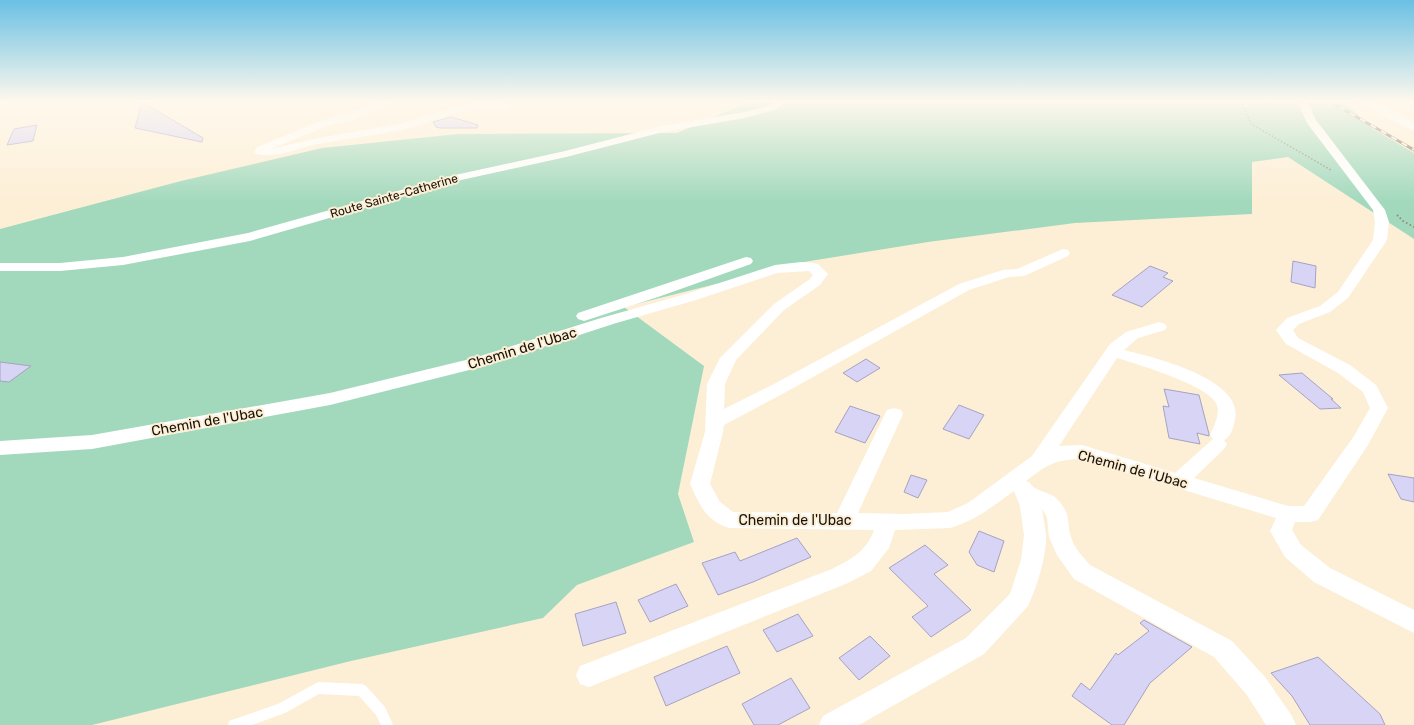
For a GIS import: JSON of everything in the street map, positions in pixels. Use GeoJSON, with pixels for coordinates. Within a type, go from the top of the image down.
{"type":"FeatureCollection","features":[{"type":"Feature","properties":{"kind":"street"},"geometry":{"type":"LineString","coordinates":[[295,135],[261,149],[260,152],[267,153],[313,142],[355,135]]}},
{"type":"Feature","properties":{"kind":"street","name":"Route Sainte-Catherine"},"geometry":{"type":"LineString","coordinates":[[0,267],[60,267],[124,261],[250,237],[459,177],[566,154],[640,135]]}},
{"type":"Feature","properties":{"kind":"street","name":"Chemin de l'Ubac"},"geometry":{"type":"LineString","coordinates":[[0,448],[92,442],[330,399],[479,362],[690,297],[775,269],[801,266],[813,268],[821,274],[815,282],[779,306],[728,358],[716,384],[714,432],[700,484],[712,508],[728,520],[950,520],[1022,485],[1040,461],[1062,452],[1082,452],[1288,514],[1310,514],[1361,440],[1380,408],[1370,389],[1344,369],[1292,341],[1284,330],[1293,321],[1325,309],[1343,296],[1380,240],[1382,222],[1379,210],[1322,135]]}},
{"type":"Feature","properties":{"kind":"street"},"geometry":{"type":"LineString","coordinates":[[714,422],[780,388],[964,287],[1008,273],[1019,273],[1063,253]]}},
{"type":"Feature","properties":{"kind":"street"},"geometry":{"type":"LineString","coordinates":[[555,338],[580,317],[653,294],[746,261]]}},
{"type":"Feature","properties":{"kind":"street"},"geometry":{"type":"LineString","coordinates":[[1040,461],[1114,352],[1132,335],[1159,326]]}},
{"type":"Feature","properties":{"kind":"street"},"geometry":{"type":"LineString","coordinates":[[1114,352],[1141,359],[1200,382],[1215,391],[1225,402],[1226,420],[1218,439],[1179,481]]}},
{"type":"Feature","properties":{"kind":"street"},"geometry":{"type":"LineString","coordinates":[[844,521],[894,414]]}},
{"type":"Feature","properties":{"kind":"street"},"geometry":{"type":"LineString","coordinates":[[833,725],[975,646],[1020,599],[1032,560],[1035,535],[1031,506],[1022,485]]}},
{"type":"Feature","properties":{"kind":"street"},"geometry":{"type":"LineString","coordinates":[[1022,485],[1050,504],[1058,516],[1060,537],[1068,555],[1082,572],[1223,649],[1256,686],[1282,725]]}},
{"type":"Feature","properties":{"kind":"street"},"geometry":{"type":"LineString","coordinates":[[1288,514],[1281,531],[1293,551],[1322,575],[1414,622]]}},
{"type":"Feature","properties":{"kind":"street"},"geometry":{"type":"LineString","coordinates":[[589,675],[840,576],[864,564],[881,542],[887,521]]}},
{"type":"Feature","properties":{"kind":"lane"},"geometry":{"type":"LineString","coordinates":[[234,725],[281,709],[318,688],[362,690],[382,711],[387,725]]}},
{"type":"Feature","properties":{"kind":"path"},"geometry":{"type":"LineString","coordinates":[[1269,135],[1327,169],[1360,184]]}},
{"type":"Feature","properties":{"kind":"green space"},"geometry":{"type":"Polygon","coordinates":[[[450,135],[1383,135],[1414,153],[1414,239],[1288,157],[1252,162],[1252,214],[1075,223],[928,242],[804,262],[624,307],[704,366],[678,494],[694,542],[577,585],[543,618],[351,661],[92,725],[0,725],[0,229],[181,181],[322,148],[450,135]]]}},
{"type":"Feature","properties":{"kind":"building"},"geometry":{"type":"Polygon","coordinates":[[[11,135],[35,135],[33,141],[7,145],[11,135]]]}},
{"type":"Feature","properties":{"kind":"building"},"geometry":{"type":"Polygon","coordinates":[[[168,135],[198,135],[203,138],[202,142],[168,135]]]}},
{"type":"Feature","properties":{"kind":"building"},"geometry":{"type":"Polygon","coordinates":[[[1293,261],[1316,266],[1315,288],[1291,282],[1293,261]]]}},
{"type":"Feature","properties":{"kind":"building"},"geometry":{"type":"Polygon","coordinates":[[[1150,266],[1168,273],[1163,277],[1173,281],[1142,307],[1112,295],[1150,266]]]}},
{"type":"Feature","properties":{"kind":"building"},"geometry":{"type":"Polygon","coordinates":[[[866,359],[880,368],[857,382],[843,373],[866,359]]]}},
{"type":"Feature","properties":{"kind":"building"},"geometry":{"type":"Polygon","coordinates":[[[0,362],[31,366],[9,382],[0,381],[0,362]]]}},
{"type":"Feature","properties":{"kind":"building"},"geometry":{"type":"Polygon","coordinates":[[[1302,373],[1333,399],[1331,399],[1341,408],[1320,409],[1279,375],[1302,373]]]}},
{"type":"Feature","properties":{"kind":"building"},"geometry":{"type":"Polygon","coordinates":[[[1164,389],[1199,395],[1209,434],[1209,436],[1197,433],[1200,444],[1169,438],[1163,406],[1169,407],[1164,389]]]}},
{"type":"Feature","properties":{"kind":"building"},"geometry":{"type":"Polygon","coordinates":[[[959,405],[984,415],[969,439],[943,429],[959,405]]]}},
{"type":"Feature","properties":{"kind":"building"},"geometry":{"type":"Polygon","coordinates":[[[850,406],[880,416],[865,443],[835,432],[850,406]]]}},
{"type":"Feature","properties":{"kind":"building"},"geometry":{"type":"Polygon","coordinates":[[[1388,474],[1414,478],[1414,502],[1401,499],[1388,474]]]}},
{"type":"Feature","properties":{"kind":"building"},"geometry":{"type":"Polygon","coordinates":[[[911,475],[927,480],[918,498],[904,492],[911,475]]]}},
{"type":"Feature","properties":{"kind":"building"},"geometry":{"type":"Polygon","coordinates":[[[979,531],[1004,541],[994,572],[977,565],[969,552],[979,531]]]}},
{"type":"Feature","properties":{"kind":"building"},"geometry":{"type":"Polygon","coordinates":[[[797,538],[811,557],[753,582],[718,595],[702,563],[735,552],[740,561],[797,538]]]}},
{"type":"Feature","properties":{"kind":"building"},"geometry":{"type":"Polygon","coordinates":[[[925,545],[948,565],[934,574],[971,610],[931,637],[912,617],[928,606],[889,568],[925,545]]]}},
{"type":"Feature","properties":{"kind":"building"},"geometry":{"type":"Polygon","coordinates":[[[676,584],[688,606],[650,622],[638,600],[676,584]]]}},
{"type":"Feature","properties":{"kind":"building"},"geometry":{"type":"Polygon","coordinates":[[[616,602],[626,633],[583,646],[575,614],[616,602]]]}},
{"type":"Feature","properties":{"kind":"building"},"geometry":{"type":"Polygon","coordinates":[[[798,614],[813,636],[777,652],[763,630],[798,614]]]}},
{"type":"Feature","properties":{"kind":"building"},"geometry":{"type":"Polygon","coordinates":[[[1144,620],[1192,647],[1150,683],[1124,725],[1112,725],[1072,696],[1081,683],[1090,690],[1116,653],[1118,655],[1149,631],[1140,623],[1144,620]]]}},
{"type":"Feature","properties":{"kind":"building"},"geometry":{"type":"Polygon","coordinates":[[[870,636],[890,656],[859,680],[839,658],[870,636]]]}},
{"type":"Feature","properties":{"kind":"building"},"geometry":{"type":"Polygon","coordinates":[[[727,646],[740,673],[666,706],[654,677],[727,646]]]}},
{"type":"Feature","properties":{"kind":"building"},"geometry":{"type":"Polygon","coordinates":[[[1318,657],[1380,714],[1385,725],[1310,725],[1292,696],[1271,673],[1318,657]]]}},
{"type":"Feature","properties":{"kind":"building"},"geometry":{"type":"Polygon","coordinates":[[[791,678],[810,708],[778,725],[754,725],[742,704],[791,678]]]}},
{"type":"Feature","properties":{"kind":"railway"},"geometry":{"type":"LineString","coordinates":[[1388,135],[1414,150]]}}]}
